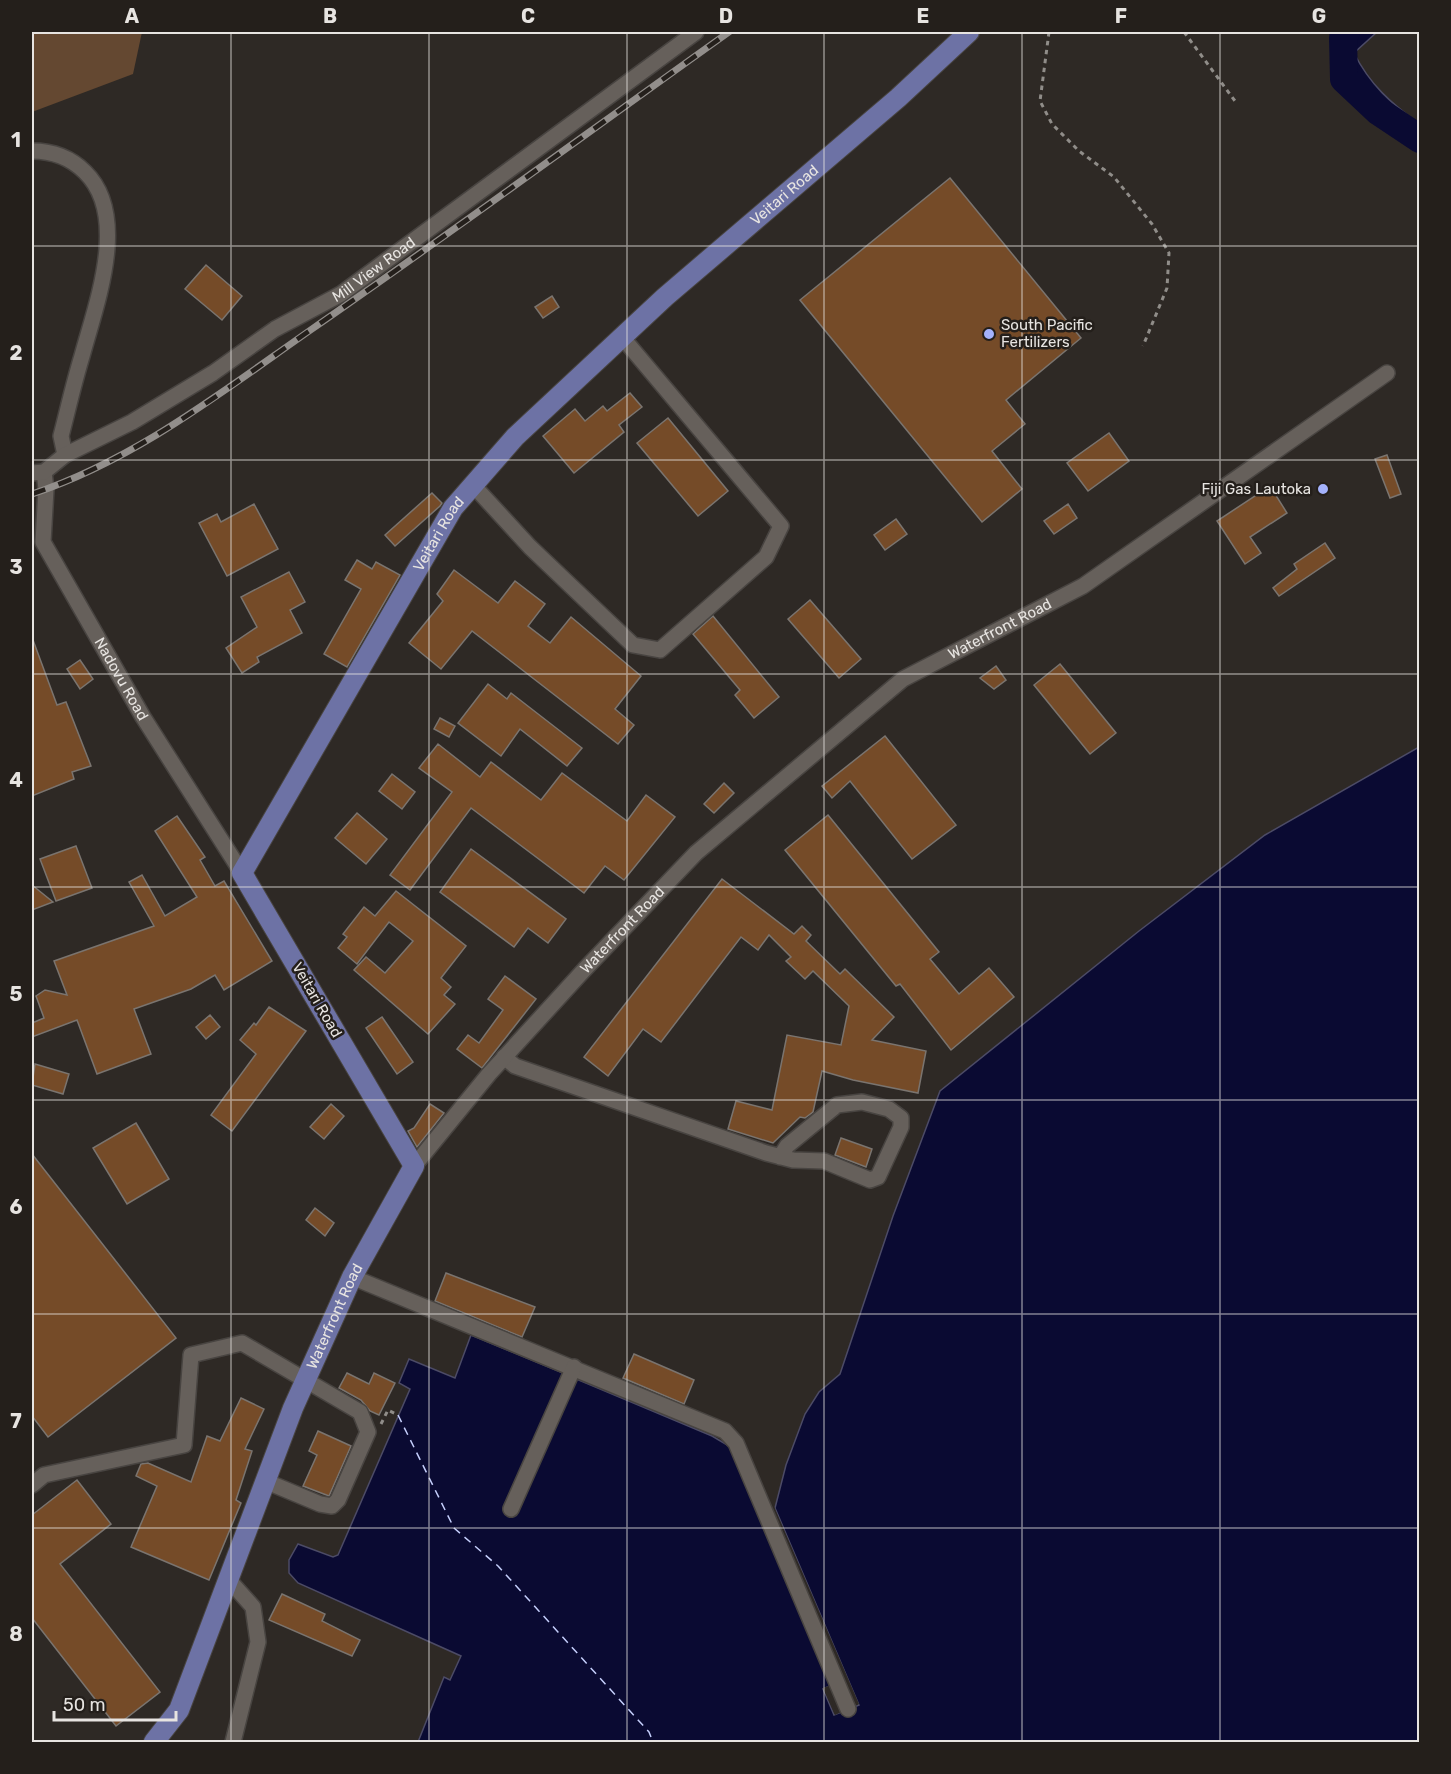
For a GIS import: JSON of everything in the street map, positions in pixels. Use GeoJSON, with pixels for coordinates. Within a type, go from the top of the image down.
{"type":"FeatureCollection","features":[{"type":"Feature","properties":{"kind":"main road","name":"Veitari Road"},"geometry":{"type":"LineString","coordinates":[[414,1166],[242,873],[453,508],[515,436],[665,297],[898,98],[969,32]]}},
{"type":"Feature","properties":{"kind":"main road","name":"Waterfront Road"},"geometry":{"type":"LineString","coordinates":[[154,1743],[178,1710],[305,1381],[352,1277],[414,1166]]}},
{"type":"Feature","properties":{"kind":"street","name":"Mill View Road"},"geometry":{"type":"LineString","coordinates":[[38,472],[132,423],[213,373],[275,329],[341,294],[696,32]]}},
{"type":"Feature","properties":{"kind":"street"},"geometry":{"type":"LineString","coordinates":[[32,152],[60,155],[81,167],[96,186],[106,218],[103,279],[61,436],[65,456]]}},
{"type":"Feature","properties":{"kind":"street"},"geometry":{"type":"LineString","coordinates":[[473,485],[530,547],[633,645],[660,650],[766,557],[781,526],[622,337]]}},
{"type":"Feature","properties":{"kind":"street","name":"Waterfront Road"},"geometry":{"type":"LineString","coordinates":[[414,1166],[504,1058],[696,853],[903,679],[1083,586],[1387,374]]}},
{"type":"Feature","properties":{"kind":"street","name":"Nadovu Road"},"geometry":{"type":"LineString","coordinates":[[38,472],[46,489],[43,542],[143,717],[242,873]]}},
{"type":"Feature","properties":{"kind":"street"},"geometry":{"type":"LineString","coordinates":[[504,1058],[515,1066],[780,1157],[793,1160],[824,1161],[870,1180],[878,1177],[901,1127],[901,1118],[889,1109],[862,1102],[837,1105],[787,1146],[780,1157]]}},
{"type":"Feature","properties":{"kind":"street"},"geometry":{"type":"LineString","coordinates":[[352,1277],[725,1431],[731,1437],[848,1709]]}},
{"type":"Feature","properties":{"kind":"street"},"geometry":{"type":"LineString","coordinates":[[32,1485],[38,1473],[184,1445],[191,1355],[242,1342],[360,1412],[368,1432],[338,1500],[332,1506],[320,1504],[265,1481]]}},
{"type":"Feature","properties":{"kind":"street"},"geometry":{"type":"LineString","coordinates":[[511,1509],[574,1367]]}},
{"type":"Feature","properties":{"kind":"street"},"geometry":{"type":"LineString","coordinates":[[228,1579],[253,1607],[258,1642],[233,1743]]}},
{"type":"Feature","properties":{"kind":"path"},"geometry":{"type":"LineString","coordinates":[[1048,32],[1040,101],[1052,124],[1078,151],[1114,177],[1152,224],[1169,254],[1167,288],[1143,346]]}},
{"type":"Feature","properties":{"kind":"path"},"geometry":{"type":"LineString","coordinates":[[1184,32],[1235,101]]}},
{"type":"Feature","properties":{"kind":"path"},"geometry":{"type":"LineString","coordinates":[[368,1432],[376,1430],[388,1410],[399,1415]]}},
{"type":"Feature","properties":{"kind":"shaded area"},"geometry":{"type":"Polygon","coordinates":[[[32,32],[142,32],[133,74],[32,112],[32,32]]]}},
{"type":"Feature","properties":{"kind":"shaded area"},"geometry":{"type":"Polygon","coordinates":[[[1336,32],[1377,32],[1354,53],[1367,75],[1382,93],[1419,124],[1419,139],[1394,125],[1357,95],[1343,37],[1336,32]]]}},
{"type":"Feature","properties":{"kind":"shaded area"},"geometry":{"type":"Polygon","coordinates":[[[1419,747],[1419,1742],[418,1742],[444,1677],[450,1680],[461,1656],[298,1583],[289,1573],[289,1560],[298,1544],[333,1557],[338,1555],[410,1389],[399,1383],[409,1359],[455,1378],[471,1335],[563,1373],[504,1506],[574,1378],[712,1436],[729,1446],[735,1457],[832,1685],[823,1689],[834,1715],[859,1705],[775,1508],[786,1465],[805,1414],[819,1392],[840,1374],[893,1216],[940,1091],[1139,931],[1265,835],[1419,747]]]}},
{"type":"Feature","properties":{"kind":"pier"},"geometry":{"type":"Polygon","coordinates":[[[732,1445],[833,1687],[827,1690],[836,1711],[855,1703],[772,1509],[773,1504],[859,1704],[835,1715],[823,1688],[831,1685],[729,1446],[732,1445]]]}},
{"type":"Feature","properties":{"kind":"building"},"geometry":{"type":"Polygon","coordinates":[[[950,178],[1081,338],[1006,400],[1025,424],[992,451],[1022,489],[982,522],[800,300],[950,178]]]}},
{"type":"Feature","properties":{"kind":"building"},"geometry":{"type":"Polygon","coordinates":[[[206,265],[242,296],[222,320],[185,289],[206,265]]]}},
{"type":"Feature","properties":{"kind":"building"},"geometry":{"type":"Polygon","coordinates":[[[552,296],[559,307],[543,318],[535,307],[552,296]]]}},
{"type":"Feature","properties":{"kind":"building"},"geometry":{"type":"Polygon","coordinates":[[[630,393],[642,407],[619,425],[624,432],[574,473],[543,436],[575,409],[585,421],[603,406],[607,411],[630,393]]]}},
{"type":"Feature","properties":{"kind":"building"},"geometry":{"type":"Polygon","coordinates":[[[668,418],[728,491],[698,516],[637,443],[668,418]]]}},
{"type":"Feature","properties":{"kind":"building"},"geometry":{"type":"Polygon","coordinates":[[[1109,433],[1129,461],[1088,491],[1067,463],[1109,433]]]}},
{"type":"Feature","properties":{"kind":"building"},"geometry":{"type":"Polygon","coordinates":[[[1387,455],[1401,494],[1390,498],[1375,459],[1387,455]]]}},
{"type":"Feature","properties":{"kind":"building"},"geometry":{"type":"Polygon","coordinates":[[[1270,486],[1287,513],[1250,537],[1261,553],[1245,564],[1217,521],[1270,486]]]}},
{"type":"Feature","properties":{"kind":"building"},"geometry":{"type":"Polygon","coordinates":[[[432,493],[442,503],[440,506],[395,546],[385,535],[432,493]]]}},
{"type":"Feature","properties":{"kind":"building"},"geometry":{"type":"Polygon","coordinates":[[[254,504],[278,549],[227,576],[199,523],[217,514],[221,522],[254,504]]]}},
{"type":"Feature","properties":{"kind":"building"},"geometry":{"type":"Polygon","coordinates":[[[1068,504],[1077,518],[1054,534],[1044,521],[1068,504]]]}},
{"type":"Feature","properties":{"kind":"building"},"geometry":{"type":"Polygon","coordinates":[[[896,519],[907,534],[885,550],[874,535],[896,519]]]}},
{"type":"Feature","properties":{"kind":"building"},"geometry":{"type":"Polygon","coordinates":[[[1325,543],[1335,558],[1279,596],[1273,588],[1297,569],[1294,564],[1325,543]]]}},
{"type":"Feature","properties":{"kind":"building"},"geometry":{"type":"Polygon","coordinates":[[[357,560],[372,569],[376,562],[400,575],[347,667],[324,654],[361,589],[345,580],[357,560]]]}},
{"type":"Feature","properties":{"kind":"building"},"geometry":{"type":"Polygon","coordinates":[[[454,570],[498,603],[515,581],[545,604],[528,626],[550,643],[571,617],[641,676],[615,709],[634,725],[618,744],[472,631],[441,669],[409,643],[443,601],[437,594],[454,570]]]}},
{"type":"Feature","properties":{"kind":"building"},"geometry":{"type":"Polygon","coordinates":[[[289,572],[305,602],[290,610],[302,633],[257,657],[259,662],[242,673],[226,648],[257,627],[241,597],[289,572]]]}},
{"type":"Feature","properties":{"kind":"building"},"geometry":{"type":"Polygon","coordinates":[[[810,600],[861,659],[839,678],[788,619],[810,600]]]}},
{"type":"Feature","properties":{"kind":"building"},"geometry":{"type":"Polygon","coordinates":[[[713,616],[779,697],[754,718],[735,695],[740,690],[693,634],[713,616]]]}},
{"type":"Feature","properties":{"kind":"building"},"geometry":{"type":"Polygon","coordinates":[[[33,640],[57,705],[66,702],[91,766],[72,772],[74,779],[32,796],[33,640]]]}},
{"type":"Feature","properties":{"kind":"building"},"geometry":{"type":"Polygon","coordinates":[[[80,660],[93,679],[80,689],[67,669],[80,660]]]}},
{"type":"Feature","properties":{"kind":"building"},"geometry":{"type":"Polygon","coordinates":[[[1060,664],[1116,733],[1090,754],[1034,685],[1060,664]]]}},
{"type":"Feature","properties":{"kind":"building"},"geometry":{"type":"Polygon","coordinates":[[[996,666],[1006,680],[994,689],[980,678],[996,666]]]}},
{"type":"Feature","properties":{"kind":"building"},"geometry":{"type":"Polygon","coordinates":[[[488,684],[507,699],[511,693],[582,748],[567,766],[520,729],[501,756],[458,723],[488,684]]]}},
{"type":"Feature","properties":{"kind":"building"},"geometry":{"type":"Polygon","coordinates":[[[440,718],[455,726],[449,737],[434,729],[440,718]]]}},
{"type":"Feature","properties":{"kind":"building"},"geometry":{"type":"Polygon","coordinates":[[[885,736],[956,825],[912,859],[850,781],[832,798],[822,786],[885,736]]]}},
{"type":"Feature","properties":{"kind":"building"},"geometry":{"type":"Polygon","coordinates":[[[438,744],[480,777],[491,762],[541,800],[562,773],[627,821],[646,795],[675,817],[624,880],[605,866],[584,893],[471,808],[410,890],[390,875],[452,792],[419,768],[438,744]]]}},
{"type":"Feature","properties":{"kind":"building"},"geometry":{"type":"Polygon","coordinates":[[[392,774],[415,792],[402,809],[379,791],[392,774]]]}},
{"type":"Feature","properties":{"kind":"building"},"geometry":{"type":"Polygon","coordinates":[[[724,783],[734,793],[714,813],[704,804],[724,783]]]}},
{"type":"Feature","properties":{"kind":"building"},"geometry":{"type":"Polygon","coordinates":[[[357,813],[387,839],[366,864],[335,838],[357,813]]]}},
{"type":"Feature","properties":{"kind":"building"},"geometry":{"type":"Polygon","coordinates":[[[828,815],[939,952],[930,959],[959,994],[989,968],[1014,997],[951,1050],[900,984],[896,986],[785,850],[828,815]]]}},
{"type":"Feature","properties":{"kind":"building"},"geometry":{"type":"Polygon","coordinates":[[[177,816],[205,857],[200,860],[215,886],[224,881],[272,961],[224,990],[215,975],[191,989],[134,1009],[151,1054],[97,1074],[77,1020],[32,1037],[32,1023],[44,1018],[36,996],[45,990],[67,995],[54,961],[154,926],[129,882],[142,875],[165,916],[197,897],[155,831],[177,816]]]}},
{"type":"Feature","properties":{"kind":"building"},"geometry":{"type":"Polygon","coordinates":[[[76,846],[92,888],[56,901],[40,859],[76,846]]]}},
{"type":"Feature","properties":{"kind":"building"},"geometry":{"type":"Polygon","coordinates":[[[471,849],[566,919],[548,943],[528,928],[514,947],[440,892],[471,849]]]}},
{"type":"Feature","properties":{"kind":"building"},"geometry":{"type":"Polygon","coordinates":[[[722,879],[794,934],[802,926],[811,935],[806,941],[840,974],[845,969],[894,1017],[872,1040],[926,1051],[918,1093],[853,1080],[822,1071],[813,1112],[805,1118],[800,1117],[773,1143],[728,1129],[736,1101],[772,1110],[787,1035],[841,1045],[849,1006],[813,971],[805,979],[786,961],[791,957],[769,935],[758,950],[741,937],[661,1042],[643,1029],[608,1076],[584,1057],[722,879]]]}},
{"type":"Feature","properties":{"kind":"building"},"geometry":{"type":"Polygon","coordinates":[[[32,885],[53,902],[32,910],[32,885]]]}},
{"type":"Feature","properties":{"kind":"building"},"geometry":{"type":"Polygon","coordinates":[[[396,891],[466,946],[441,978],[451,987],[444,995],[455,1004],[428,1034],[354,970],[366,957],[385,973],[413,941],[389,922],[357,964],[338,948],[347,937],[343,934],[364,907],[375,916],[396,891]]]}},
{"type":"Feature","properties":{"kind":"building"},"geometry":{"type":"Polygon","coordinates":[[[505,976],[536,999],[482,1068],[457,1049],[468,1035],[479,1043],[503,1010],[488,999],[505,976]]]}},
{"type":"Feature","properties":{"kind":"building"},"geometry":{"type":"Polygon","coordinates":[[[269,1007],[306,1031],[232,1131],[211,1115],[256,1054],[240,1040],[254,1023],[256,1025],[269,1007]]]}},
{"type":"Feature","properties":{"kind":"building"},"geometry":{"type":"Polygon","coordinates":[[[210,1015],[220,1027],[206,1039],[196,1027],[210,1015]]]}},
{"type":"Feature","properties":{"kind":"building"},"geometry":{"type":"Polygon","coordinates":[[[382,1017],[413,1062],[397,1074],[366,1028],[382,1017]]]}},
{"type":"Feature","properties":{"kind":"building"},"geometry":{"type":"Polygon","coordinates":[[[35,1064],[69,1074],[63,1094],[32,1085],[35,1064]]]}},
{"type":"Feature","properties":{"kind":"building"},"geometry":{"type":"Polygon","coordinates":[[[331,1104],[344,1116],[324,1139],[310,1127],[331,1104]]]}},
{"type":"Feature","properties":{"kind":"building"},"geometry":{"type":"Polygon","coordinates":[[[430,1104],[444,1113],[417,1147],[408,1131],[414,1128],[430,1104]]]}},
{"type":"Feature","properties":{"kind":"building"},"geometry":{"type":"Polygon","coordinates":[[[136,1123],[169,1179],[127,1204],[93,1148],[136,1123]]]}},
{"type":"Feature","properties":{"kind":"building"},"geometry":{"type":"Polygon","coordinates":[[[841,1138],[872,1149],[866,1167],[835,1155],[841,1138]]]}},
{"type":"Feature","properties":{"kind":"building"},"geometry":{"type":"Polygon","coordinates":[[[32,1154],[176,1338],[48,1437],[32,1416],[32,1154]]]}},
{"type":"Feature","properties":{"kind":"building"},"geometry":{"type":"Polygon","coordinates":[[[315,1208],[334,1223],[325,1236],[306,1220],[315,1208]]]}},
{"type":"Feature","properties":{"kind":"building"},"geometry":{"type":"Polygon","coordinates":[[[446,1273],[535,1307],[522,1337],[435,1301],[446,1273]]]}},
{"type":"Feature","properties":{"kind":"building"},"geometry":{"type":"Polygon","coordinates":[[[634,1354],[694,1380],[684,1404],[623,1378],[634,1354]]]}},
{"type":"Feature","properties":{"kind":"building"},"geometry":{"type":"Polygon","coordinates":[[[347,1373],[369,1384],[374,1373],[395,1383],[379,1415],[370,1411],[361,1400],[339,1388],[347,1373]]]}},
{"type":"Feature","properties":{"kind":"building"},"geometry":{"type":"Polygon","coordinates":[[[241,1398],[264,1409],[245,1449],[252,1451],[236,1500],[241,1503],[209,1580],[131,1547],[157,1486],[136,1476],[141,1464],[148,1463],[191,1482],[207,1436],[220,1441],[241,1398]]]}},
{"type":"Feature","properties":{"kind":"building"},"geometry":{"type":"Polygon","coordinates":[[[318,1431],[351,1446],[329,1496],[303,1486],[317,1455],[309,1451],[318,1431]]]}},
{"type":"Feature","properties":{"kind":"building"},"geometry":{"type":"Polygon","coordinates":[[[77,1480],[111,1524],[60,1564],[160,1692],[116,1726],[32,1618],[32,1515],[77,1480]]]}},
{"type":"Feature","properties":{"kind":"building"},"geometry":{"type":"Polygon","coordinates":[[[282,1594],[325,1614],[322,1621],[360,1640],[352,1656],[269,1620],[282,1594]]]}},
{"type":"Feature","properties":{"kind":"waterway"},"geometry":{"type":"LineString","coordinates":[[1346,32],[1343,37],[1344,79],[1378,111],[1420,139]]}},
{"type":"Feature","properties":{"kind":"ferry route"},"geometry":{"type":"LineString","coordinates":[[398,1415],[454,1528],[498,1566],[649,1732],[653,1742]]}},
{"type":"Feature","properties":{"kind":"railway"},"geometry":{"type":"LineString","coordinates":[[32,494],[107,463],[177,422],[417,256],[729,32]]}},
{"type":"Feature","properties":{"kind":"place","name":"South Pacific Fertilizers"},"geometry":{"type":"Point","coordinates":[989,334]}},
{"type":"Feature","properties":{"kind":"place","name":"Fiji Gas Lautoka"},"geometry":{"type":"Point","coordinates":[1323,489]}}]}
